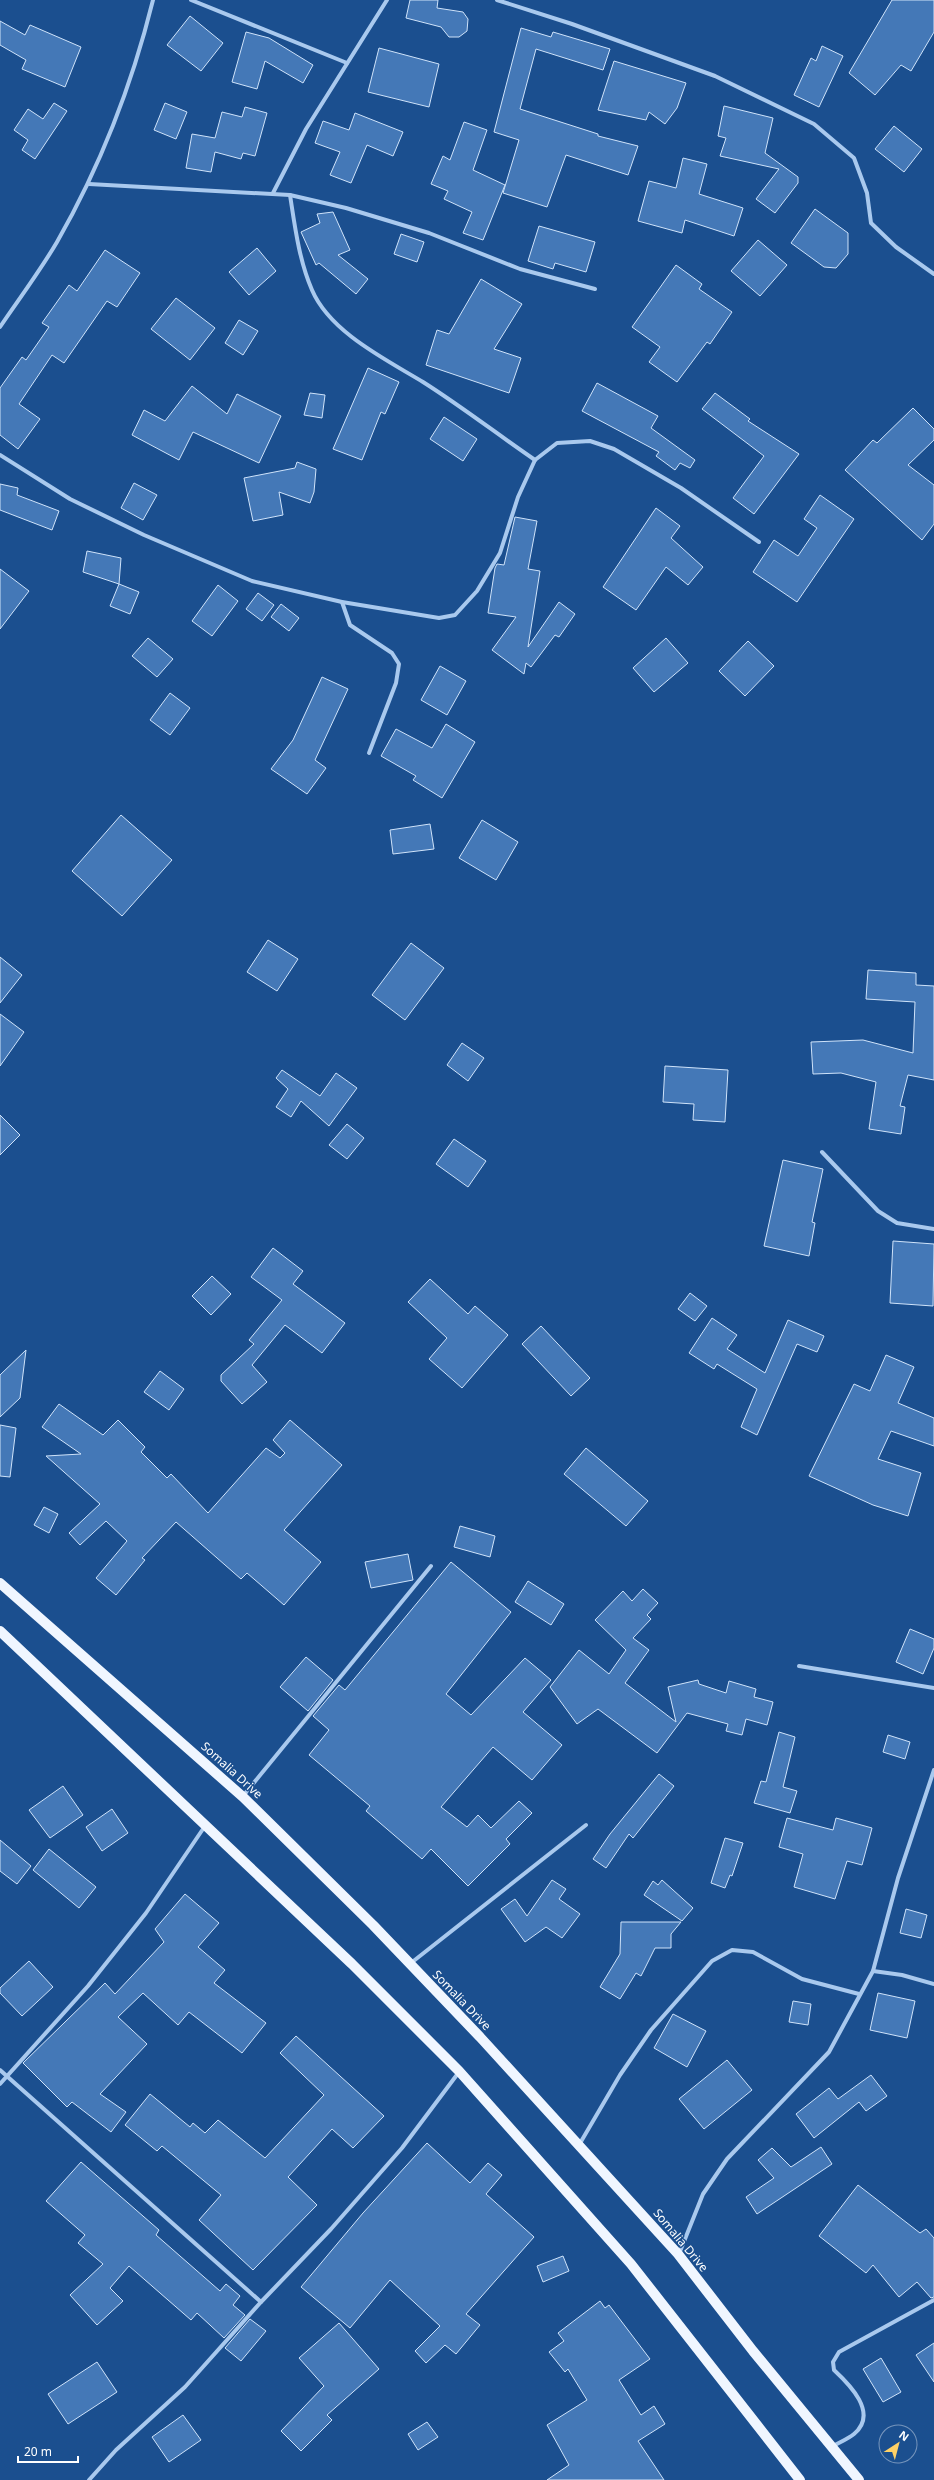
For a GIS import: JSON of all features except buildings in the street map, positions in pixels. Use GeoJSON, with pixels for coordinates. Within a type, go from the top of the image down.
{"type":"FeatureCollection","features":[{"type":"Feature","properties":{"kind":"main road","name":"Somalia Drive"},"geometry":{"type":"LineString","coordinates":[[0,1582],[243,1796],[410,1965],[579,2145],[678,2254],[753,2351],[833,2446],[859,2480]]}},
{"type":"Feature","properties":{"kind":"main road"},"geometry":{"type":"LineString","coordinates":[[0,1631],[206,1824],[352,1964],[459,2071],[631,2264],[800,2480]]}},
{"type":"Feature","properties":{"kind":"street"},"geometry":{"type":"LineString","coordinates":[[0,327],[57,243],[88,184],[118,116],[141,49],[153,0]]}},
{"type":"Feature","properties":{"kind":"street"},"geometry":{"type":"LineString","coordinates":[[191,0],[347,63]]}},
{"type":"Feature","properties":{"kind":"street"},"geometry":{"type":"LineString","coordinates":[[274,193],[306,128],[387,0]]}},
{"type":"Feature","properties":{"kind":"street"},"geometry":{"type":"LineString","coordinates":[[497,0],[572,24],[716,76],[814,124],[854,158],[867,193],[871,223],[896,247],[934,274]]}},
{"type":"Feature","properties":{"kind":"street"},"geometry":{"type":"LineString","coordinates":[[88,184],[290,195],[346,208],[429,232],[520,269],[595,289]]}},
{"type":"Feature","properties":{"kind":"street"},"geometry":{"type":"LineString","coordinates":[[290,195],[299,252],[310,284],[331,318],[383,359],[423,382],[535,460]]}},
{"type":"Feature","properties":{"kind":"street"},"geometry":{"type":"LineString","coordinates":[[0,455],[70,499],[144,535],[252,581],[342,602],[432,617],[455,615],[476,591],[500,553],[518,497],[535,460],[557,443],[590,441],[614,449],[681,488],[759,542]]}},
{"type":"Feature","properties":{"kind":"street"},"geometry":{"type":"LineString","coordinates":[[342,602],[350,625],[392,653],[399,664],[396,683],[369,752]]}},
{"type":"Feature","properties":{"kind":"street"},"geometry":{"type":"LineString","coordinates":[[822,1152],[878,1211],[897,1223],[934,1229]]}},
{"type":"Feature","properties":{"kind":"street"},"geometry":{"type":"LineString","coordinates":[[243,1796],[431,1566]]}},
{"type":"Feature","properties":{"kind":"street"},"geometry":{"type":"LineString","coordinates":[[799,1666],[934,1688]]}},
{"type":"Feature","properties":{"kind":"street"},"geometry":{"type":"LineString","coordinates":[[678,2254],[703,2194],[727,2159],[829,2052],[873,1970],[898,1878],[934,1770]]}},
{"type":"Feature","properties":{"kind":"street"},"geometry":{"type":"LineString","coordinates":[[0,2084],[93,1980],[146,1913],[206,1824]]}},
{"type":"Feature","properties":{"kind":"street"},"geometry":{"type":"LineString","coordinates":[[410,1965],[586,1825]]}},
{"type":"Feature","properties":{"kind":"street"},"geometry":{"type":"LineString","coordinates":[[579,2145],[620,2074],[655,2025],[712,1961],[732,1950],[753,1952],[802,1978],[859,1994]]}},
{"type":"Feature","properties":{"kind":"street"},"geometry":{"type":"LineString","coordinates":[[873,1970],[902,1974],[934,1984]]}},
{"type":"Feature","properties":{"kind":"street"},"geometry":{"type":"LineString","coordinates":[[0,2070],[261,2302]]}},
{"type":"Feature","properties":{"kind":"street"},"geometry":{"type":"LineString","coordinates":[[89,2480],[116,2450],[185,2387],[261,2302],[331,2229],[402,2148],[459,2071]]}},
{"type":"Feature","properties":{"kind":"street"},"geometry":{"type":"LineString","coordinates":[[833,2446],[855,2433],[863,2420],[862,2407],[856,2390],[834,2370],[833,2362],[836,2357],[840,2352],[934,2300]]}}]}
